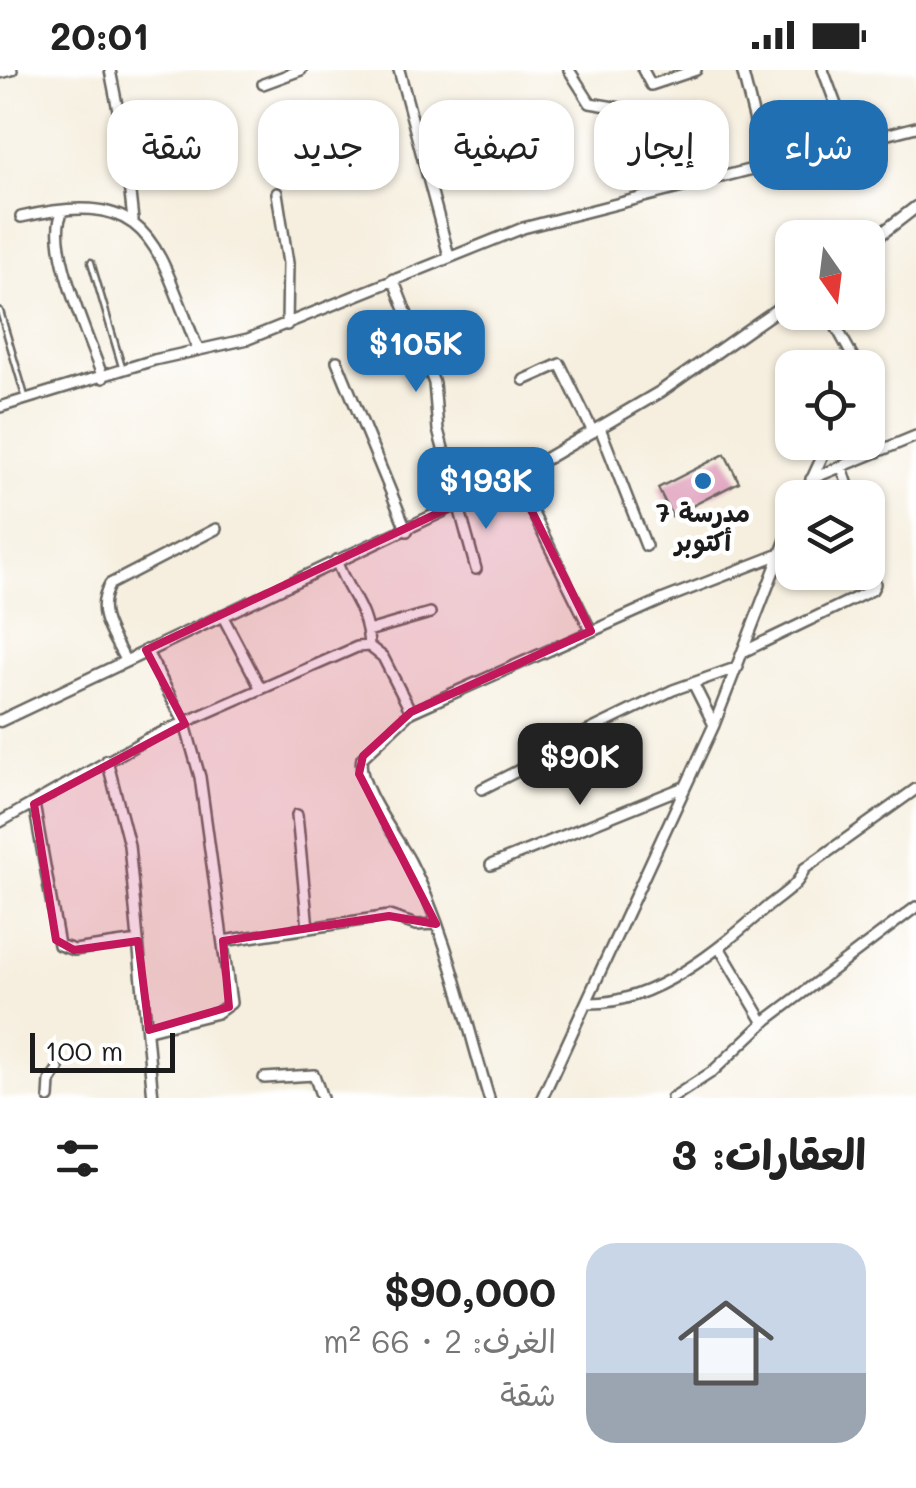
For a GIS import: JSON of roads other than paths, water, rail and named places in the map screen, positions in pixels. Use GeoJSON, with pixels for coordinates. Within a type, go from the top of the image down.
{"type":"FeatureCollection","features":[{"type":"Feature","properties":{"kind":"street"},"geometry":{"type":"LineString","coordinates":[[0,73],[12,70]]}},
{"type":"Feature","properties":{"kind":"street"},"geometry":{"type":"LineString","coordinates":[[110,70],[124,140],[133,220],[159,254],[198,349]]}},
{"type":"Feature","properties":{"kind":"street"},"geometry":{"type":"LineString","coordinates":[[263,84],[301,70]]}},
{"type":"Feature","properties":{"kind":"street"},"geometry":{"type":"LineString","coordinates":[[400,70],[449,256]]}},
{"type":"Feature","properties":{"kind":"street"},"geometry":{"type":"LineString","coordinates":[[569,70],[590,103],[626,109],[650,149],[662,192]]}},
{"type":"Feature","properties":{"kind":"street"},"geometry":{"type":"LineString","coordinates":[[643,70],[651,86],[696,70]]}},
{"type":"Feature","properties":{"kind":"street"},"geometry":{"type":"LineString","coordinates":[[742,70],[750,100]]}},
{"type":"Feature","properties":{"kind":"street"},"geometry":{"type":"LineString","coordinates":[[823,70],[834,100]]}},
{"type":"Feature","properties":{"kind":"street"},"geometry":{"type":"LineString","coordinates":[[888,135],[916,127]]}},
{"type":"Feature","properties":{"kind":"street"},"geometry":{"type":"LineString","coordinates":[[0,406],[286,325],[524,228],[749,169]]}},
{"type":"Feature","properties":{"kind":"street"},"geometry":{"type":"LineString","coordinates":[[278,193],[288,263],[286,325]]}},
{"type":"Feature","properties":{"kind":"street"},"geometry":{"type":"LineString","coordinates":[[885,231],[916,208]]}},
{"type":"Feature","properties":{"kind":"street"},"geometry":{"type":"LineString","coordinates":[[21,218],[101,210],[133,220]]}},
{"type":"Feature","properties":{"kind":"street"},"geometry":{"type":"LineString","coordinates":[[62,212],[57,220],[57,246],[102,378]]}},
{"type":"Feature","properties":{"kind":"street"},"geometry":{"type":"LineString","coordinates":[[393,279],[434,383],[438,430],[476,568]]}},
{"type":"Feature","properties":{"kind":"street"},"geometry":{"type":"LineString","coordinates":[[0,722],[336,560],[407,532],[515,477],[596,430],[775,310]]}},
{"type":"Feature","properties":{"kind":"street"},"geometry":{"type":"LineString","coordinates":[[337,361],[407,532]]}},
{"type":"Feature","properties":{"kind":"street"},"geometry":{"type":"LineString","coordinates":[[524,380],[560,364],[596,430],[646,546]]}},
{"type":"Feature","properties":{"kind":"street"},"geometry":{"type":"LineString","coordinates":[[811,479],[916,436]]}},
{"type":"Feature","properties":{"kind":"street"},"geometry":{"type":"LineString","coordinates":[[811,479],[820,460]]}},
{"type":"Feature","properties":{"kind":"street"},"geometry":{"type":"LineString","coordinates":[[842,467],[846,480]]}},
{"type":"Feature","properties":{"kind":"street"},"geometry":{"type":"LineString","coordinates":[[515,477],[591,631]]}},
{"type":"Feature","properties":{"kind":"street"},"geometry":{"type":"LineString","coordinates":[[126,660],[102,614],[101,598],[110,584],[216,529]]}},
{"type":"Feature","properties":{"kind":"street"},"geometry":{"type":"LineString","coordinates":[[489,1098],[436,924],[412,866],[360,772],[364,754],[411,712],[591,631],[775,556]]}},
{"type":"Feature","properties":{"kind":"street"},"geometry":{"type":"LineString","coordinates":[[336,560],[346,586],[361,602],[369,646],[383,657],[411,712]]}},
{"type":"Feature","properties":{"kind":"street"},"geometry":{"type":"LineString","coordinates":[[542,1098],[590,1002],[714,725],[775,568]]}},
{"type":"Feature","properties":{"kind":"street"},"geometry":{"type":"LineString","coordinates":[[744,652],[872,590]]}},
{"type":"Feature","properties":{"kind":"street"},"geometry":{"type":"LineString","coordinates":[[368,630],[430,613]]}},
{"type":"Feature","properties":{"kind":"street"},"geometry":{"type":"LineString","coordinates":[[222,615],[262,689]]}},
{"type":"Feature","properties":{"kind":"street"},"geometry":{"type":"LineString","coordinates":[[0,822],[107,760],[348,650],[369,646]]}},
{"type":"Feature","properties":{"kind":"street"},"geometry":{"type":"LineString","coordinates":[[146,650],[185,724],[200,777],[229,1007],[149,1030]]}},
{"type":"Feature","properties":{"kind":"street"},"geometry":{"type":"LineString","coordinates":[[482,789],[535,762],[542,753],[693,682],[738,666]]}},
{"type":"Feature","properties":{"kind":"street"},"geometry":{"type":"LineString","coordinates":[[693,682],[714,725]]}},
{"type":"Feature","properties":{"kind":"street"},"geometry":{"type":"LineString","coordinates":[[107,760],[129,845],[153,1098]]}},
{"type":"Feature","properties":{"kind":"street"},"geometry":{"type":"LineString","coordinates":[[491,865],[684,787]]}},
{"type":"Feature","properties":{"kind":"street"},"geometry":{"type":"LineString","coordinates":[[590,1002],[624,1000],[646,991],[719,948],[795,886],[804,869],[916,789]]}},
{"type":"Feature","properties":{"kind":"street"},"geometry":{"type":"LineString","coordinates":[[34,804],[59,944],[74,950],[138,941]]}},
{"type":"Feature","properties":{"kind":"street"},"geometry":{"type":"LineString","coordinates":[[297,815],[308,928]]}},
{"type":"Feature","properties":{"kind":"street"},"geometry":{"type":"LineString","coordinates":[[672,1098],[712,1072],[764,1023],[916,907]]}},
{"type":"Feature","properties":{"kind":"street"},"geometry":{"type":"LineString","coordinates":[[223,940],[389,916],[416,925],[436,924]]}},
{"type":"Feature","properties":{"kind":"street"},"geometry":{"type":"LineString","coordinates":[[719,948],[764,1023]]}},
{"type":"Feature","properties":{"kind":"street"},"geometry":{"type":"LineString","coordinates":[[49,1098],[50,1081],[58,1069]]}},
{"type":"Feature","properties":{"kind":"street"},"geometry":{"type":"LineString","coordinates":[[264,1078],[314,1075],[322,1098]]}},
{"type":"Feature","properties":{"kind":"lane"},"geometry":{"type":"LineString","coordinates":[[91,262],[123,371]]}},
{"type":"Feature","properties":{"kind":"lane"},"geometry":{"type":"LineString","coordinates":[[0,311],[26,401]]}},
{"type":"Feature","properties":{"kind":"place","name":"مدرسة 7 أكتوبر"},"geometry":{"type":"Point","coordinates":[703,481]}}]}
